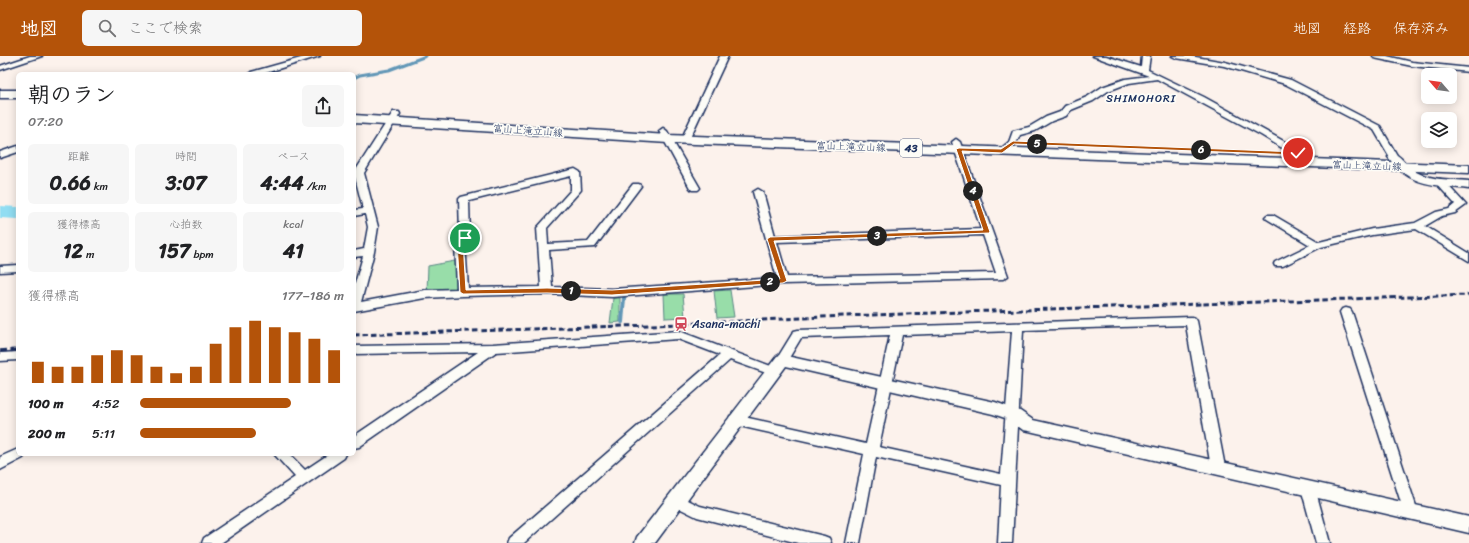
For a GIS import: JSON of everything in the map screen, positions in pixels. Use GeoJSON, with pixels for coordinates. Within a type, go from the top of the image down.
{"type":"FeatureCollection","features":[{"type":"Feature","properties":{"kind":"main road"},"geometry":{"type":"LineString","coordinates":[[0,94],[16,94]]}},
{"type":"Feature","properties":{"kind":"main road"},"geometry":{"type":"LineString","coordinates":[[0,101],[16,102]]}},
{"type":"Feature","properties":{"kind":"main road","name":"富山上滝立山線"},"geometry":{"type":"LineString","coordinates":[[356,111],[394,118]]}},
{"type":"Feature","properties":{"kind":"main road","name":"富山上滝立山線"},"geometry":{"type":"LineString","coordinates":[[356,119],[394,118],[666,135],[957,146],[1298,153],[1469,169]]}},
{"type":"Feature","properties":{"kind":"main road","name":"富山上滝立山線"},"geometry":{"type":"LineString","coordinates":[[1007,147],[1314,163],[1469,160]]}},
{"type":"Feature","properties":{"kind":"street"},"geometry":{"type":"LineString","coordinates":[[0,68],[38,56]]}},
{"type":"Feature","properties":{"kind":"street"},"geometry":{"type":"LineString","coordinates":[[261,72],[316,56]]}},
{"type":"Feature","properties":{"kind":"street"},"geometry":{"type":"LineString","coordinates":[[687,136],[724,56]]}},
{"type":"Feature","properties":{"kind":"street"},"geometry":{"type":"LineString","coordinates":[[1097,56],[1117,60],[1144,71],[1206,102],[1314,163]]}},
{"type":"Feature","properties":{"kind":"street"},"geometry":{"type":"LineString","coordinates":[[1144,71],[1146,56]]}},
{"type":"Feature","properties":{"kind":"street"},"geometry":{"type":"LineString","coordinates":[[1176,56],[1208,59],[1288,82],[1377,128],[1396,162],[1414,177],[1440,182],[1469,185]]}},
{"type":"Feature","properties":{"kind":"street"},"geometry":{"type":"LineString","coordinates":[[1377,56],[1412,64],[1469,70]]}},
{"type":"Feature","properties":{"kind":"street"},"geometry":{"type":"LineString","coordinates":[[1007,147],[1016,133],[1032,129],[1049,119],[1063,114],[1068,108],[1090,99],[1105,89],[1128,81],[1156,77]]}},
{"type":"Feature","properties":{"kind":"street"},"geometry":{"type":"LineString","coordinates":[[356,299],[369,252],[373,227],[369,211],[359,189],[360,173],[363,165],[394,118]]}},
{"type":"Feature","properties":{"kind":"street"},"geometry":{"type":"LineString","coordinates":[[666,135],[695,188]]}},
{"type":"Feature","properties":{"kind":"street"},"geometry":{"type":"LineString","coordinates":[[356,306],[425,294],[463,292],[547,290],[612,293],[783,281],[1003,276],[957,146]]}},
{"type":"Feature","properties":{"kind":"street"},"geometry":{"type":"LineString","coordinates":[[0,155],[16,150]]}},
{"type":"Feature","properties":{"kind":"street"},"geometry":{"type":"LineString","coordinates":[[463,292],[460,242],[465,238],[464,199],[575,172],[576,190],[542,228],[547,290]]}},
{"type":"Feature","properties":{"kind":"street"},"geometry":{"type":"LineString","coordinates":[[1279,264],[1318,245],[1372,232],[1418,226],[1439,214],[1452,211],[1461,205],[1440,182]]}},
{"type":"Feature","properties":{"kind":"street"},"geometry":{"type":"LineString","coordinates":[[544,247],[590,245],[636,186]]}},
{"type":"Feature","properties":{"kind":"street"},"geometry":{"type":"LineString","coordinates":[[758,192],[783,281]]}},
{"type":"Feature","properties":{"kind":"street"},"geometry":{"type":"LineString","coordinates":[[356,213],[369,211]]}},
{"type":"Feature","properties":{"kind":"street"},"geometry":{"type":"LineString","coordinates":[[1270,217],[1318,245]]}},
{"type":"Feature","properties":{"kind":"street"},"geometry":{"type":"LineString","coordinates":[[1418,226],[1469,258]]}},
{"type":"Feature","properties":{"kind":"street"},"geometry":{"type":"LineString","coordinates":[[770,239],[987,232]]}},
{"type":"Feature","properties":{"kind":"street"},"geometry":{"type":"LineString","coordinates":[[356,254],[369,252]]}},
{"type":"Feature","properties":{"kind":"street"},"geometry":{"type":"LineString","coordinates":[[0,269],[16,268]]}},
{"type":"Feature","properties":{"kind":"street"},"geometry":{"type":"LineString","coordinates":[[1346,312],[1412,512]]}},
{"type":"Feature","properties":{"kind":"street"},"geometry":{"type":"LineString","coordinates":[[644,543],[777,366],[798,334],[1190,321],[1218,467]]}},
{"type":"Feature","properties":{"kind":"street"},"geometry":{"type":"LineString","coordinates":[[1005,543],[1007,481],[1014,415],[1018,326]]}},
{"type":"Feature","properties":{"kind":"street"},"geometry":{"type":"LineString","coordinates":[[853,543],[897,331]]}},
{"type":"Feature","properties":{"kind":"street"},"geometry":{"type":"LineString","coordinates":[[356,350],[493,348],[679,335],[729,354],[777,366],[886,385],[995,408],[1014,415],[1029,425],[1469,525]]}},
{"type":"Feature","properties":{"kind":"street"},"geometry":{"type":"LineString","coordinates":[[356,442],[493,348]]}},
{"type":"Feature","properties":{"kind":"street"},"geometry":{"type":"LineString","coordinates":[[514,543],[729,354]]}},
{"type":"Feature","properties":{"kind":"street"},"geometry":{"type":"LineString","coordinates":[[0,357],[16,356]]}},
{"type":"Feature","properties":{"kind":"street"},"geometry":{"type":"LineString","coordinates":[[735,420],[1007,481]]}},
{"type":"Feature","properties":{"kind":"street"},"geometry":{"type":"LineString","coordinates":[[0,464],[16,455]]}},
{"type":"Feature","properties":{"kind":"street"},"geometry":{"type":"LineString","coordinates":[[283,456],[304,478]]}},
{"type":"Feature","properties":{"kind":"street"},"geometry":{"type":"LineString","coordinates":[[209,543],[336,456]]}},
{"type":"Feature","properties":{"kind":"street"},"geometry":{"type":"LineString","coordinates":[[1308,488],[1323,543]]}},
{"type":"Feature","properties":{"kind":"street"},"geometry":{"type":"LineString","coordinates":[[676,500],[697,511],[824,543]]}},
{"type":"Feature","properties":{"kind":"green space"},"geometry":{"type":"Polygon","coordinates":[[[460,260],[461,283],[453,290],[427,291],[428,266],[460,260]]]}},
{"type":"Feature","properties":{"kind":"green space"},"geometry":{"type":"Polygon","coordinates":[[[730,290],[734,317],[717,318],[714,291],[730,290]]]}},
{"type":"Feature","properties":{"kind":"green space"},"geometry":{"type":"Polygon","coordinates":[[[664,294],[683,294],[685,317],[665,318],[664,294]]]}},
{"type":"Feature","properties":{"kind":"green space"},"geometry":{"type":"Polygon","coordinates":[[[613,298],[620,298],[620,322],[610,323],[613,298]]]}},
{"type":"Feature","properties":{"kind":"waterway"},"geometry":{"type":"LineString","coordinates":[[356,77],[389,70],[426,56]]}},
{"type":"Feature","properties":{"kind":"waterway"},"geometry":{"type":"LineString","coordinates":[[0,212],[16,213]]}},
{"type":"Feature","properties":{"kind":"waterway"},"geometry":{"type":"LineString","coordinates":[[622,322],[624,298]]}},
{"type":"Feature","properties":{"kind":"railway"},"geometry":{"type":"LineString","coordinates":[[356,335],[681,324],[843,316],[1469,295]]}},
{"type":"Feature","properties":{"kind":"railway"},"geometry":{"type":"LineString","coordinates":[[0,351],[16,350]]}},
{"type":"Feature","properties":{"kind":"place","name":"Asana-machi"},"geometry":{"type":"Point","coordinates":[681,324]}},
{"type":"Feature","properties":{"kind":"district","name":"SHIMOHORI"},"geometry":{"type":"Point","coordinates":[1141,98]}},
{"type":"Feature","properties":{"kind":"route"},"geometry":{"type":"LineString","coordinates":[[465,238],[460,242],[463,292],[547,290],[612,293],[783,281],[770,239],[987,232],[959,149],[1002,151],[1013,143],[1298,153]]}}]}
